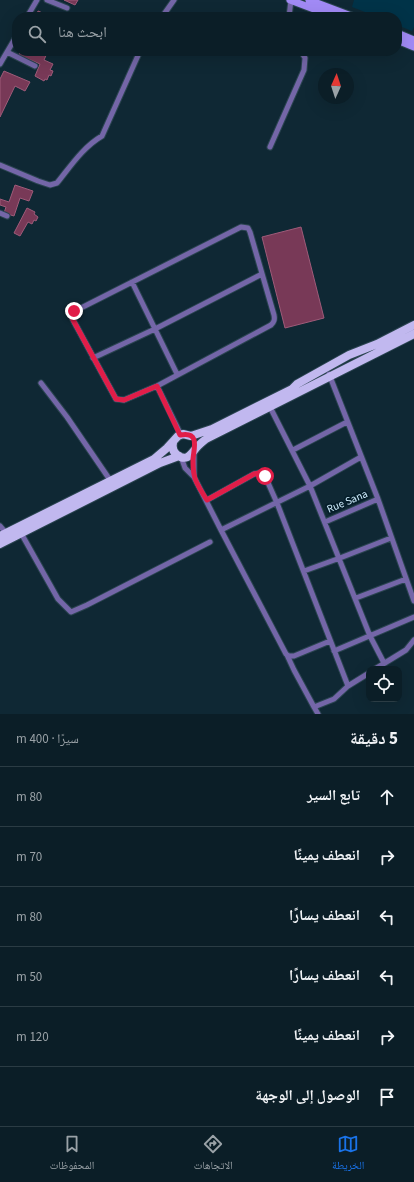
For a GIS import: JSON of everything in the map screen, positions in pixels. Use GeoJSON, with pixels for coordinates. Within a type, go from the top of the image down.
{"type":"FeatureCollection","features":[{"type":"Feature","properties":{"kind":"main road"},"geometry":{"type":"LineString","coordinates":[[3,534],[154,459],[180,435],[186,434],[191,436],[212,429],[292,389],[297,384],[355,352],[377,344],[414,325]]}},
{"type":"Feature","properties":{"kind":"main road"},"geometry":{"type":"LineString","coordinates":[[0,544],[160,463],[180,456],[188,457],[208,438],[414,335]]}},
{"type":"Feature","properties":{"kind":"main road"},"geometry":{"type":"LineString","coordinates":[[191,436],[194,440],[195,450]]}},
{"type":"Feature","properties":{"kind":"main road"},"geometry":{"type":"LineString","coordinates":[[173,443],[173,450],[180,456]]}},
{"type":"Feature","properties":{"kind":"street"},"geometry":{"type":"LineString","coordinates":[[30,12],[38,0]]}},
{"type":"Feature","properties":{"kind":"street"},"geometry":{"type":"LineString","coordinates":[[47,0],[67,8]]}},
{"type":"Feature","properties":{"kind":"street"},"geometry":{"type":"LineString","coordinates":[[166,12],[174,0]]}},
{"type":"Feature","properties":{"kind":"street"},"geometry":{"type":"LineString","coordinates":[[289,12],[290,0],[322,12]]}},
{"type":"Feature","properties":{"kind":"street"},"geometry":{"type":"LineString","coordinates":[[309,0],[341,12]]}},
{"type":"Feature","properties":{"kind":"street"},"geometry":{"type":"LineString","coordinates":[[402,35],[414,40]]}},
{"type":"Feature","properties":{"kind":"street"},"geometry":{"type":"LineString","coordinates":[[402,42],[414,46]]}},
{"type":"Feature","properties":{"kind":"street"},"geometry":{"type":"LineString","coordinates":[[0,64],[12,44]]}},
{"type":"Feature","properties":{"kind":"street"},"geometry":{"type":"LineString","coordinates":[[7,52],[12,54]]}},
{"type":"Feature","properties":{"kind":"street"},"geometry":{"type":"LineString","coordinates":[[15,56],[35,66]]}},
{"type":"Feature","properties":{"kind":"street"},"geometry":{"type":"LineString","coordinates":[[0,165],[50,185],[57,184],[83,151],[94,140],[102,136],[138,56]]}},
{"type":"Feature","properties":{"kind":"street"},"geometry":{"type":"LineString","coordinates":[[270,147],[304,70],[303,56]]}},
{"type":"Feature","properties":{"kind":"street"},"geometry":{"type":"LineString","coordinates":[[0,213],[7,216]]}},
{"type":"Feature","properties":{"kind":"street"},"geometry":{"type":"LineString","coordinates":[[241,227],[248,228],[274,315],[274,321],[271,325],[157,386],[124,400],[118,400],[114,397],[72,318],[73,312],[132,282],[241,227]]}},
{"type":"Feature","properties":{"kind":"street"},"geometry":{"type":"LineString","coordinates":[[93,358],[155,329],[262,274]]}},
{"type":"Feature","properties":{"kind":"street"},"geometry":{"type":"LineString","coordinates":[[132,282],[177,374]]}},
{"type":"Feature","properties":{"kind":"street"},"geometry":{"type":"LineString","coordinates":[[327,367],[378,499],[414,601]]}},
{"type":"Feature","properties":{"kind":"street"},"geometry":{"type":"LineString","coordinates":[[41,383],[67,417],[110,480]]}},
{"type":"Feature","properties":{"kind":"street"},"geometry":{"type":"LineString","coordinates":[[157,386],[180,435]]}},
{"type":"Feature","properties":{"kind":"street"},"geometry":{"type":"LineString","coordinates":[[270,407],[310,486],[370,636],[384,663]]}},
{"type":"Feature","properties":{"kind":"street"},"geometry":{"type":"LineString","coordinates":[[293,450],[347,422]]}},
{"type":"Feature","properties":{"kind":"street"},"geometry":{"type":"LineString","coordinates":[[194,477],[195,450]]}},
{"type":"Feature","properties":{"kind":"street"},"geometry":{"type":"LineString","coordinates":[[180,456],[185,468],[194,477],[207,500],[220,530],[318,714]]}},
{"type":"Feature","properties":{"kind":"street"},"geometry":{"type":"LineString","coordinates":[[220,530],[310,486],[361,457]]}},
{"type":"Feature","properties":{"kind":"street"},"geometry":{"type":"LineString","coordinates":[[207,500],[254,474],[259,473],[265,476],[268,480],[304,571],[348,686]]}},
{"type":"Feature","properties":{"kind":"street","name":"Rue Sana"},"geometry":{"type":"LineString","coordinates":[[325,522],[378,499]]}},
{"type":"Feature","properties":{"kind":"street"},"geometry":{"type":"LineString","coordinates":[[0,526],[3,534]]}},
{"type":"Feature","properties":{"kind":"street"},"geometry":{"type":"LineString","coordinates":[[21,533],[58,599],[70,612],[87,605],[210,542]]}},
{"type":"Feature","properties":{"kind":"street"},"geometry":{"type":"LineString","coordinates":[[304,571],[391,538]]}},
{"type":"Feature","properties":{"kind":"street"},"geometry":{"type":"LineString","coordinates":[[356,598],[406,579]]}},
{"type":"Feature","properties":{"kind":"street"},"geometry":{"type":"LineString","coordinates":[[334,651],[414,617]]}},
{"type":"Feature","properties":{"kind":"street"},"geometry":{"type":"LineString","coordinates":[[380,666],[406,650],[414,640]]}},
{"type":"Feature","properties":{"kind":"street"},"geometry":{"type":"LineString","coordinates":[[287,655],[294,656],[330,642]]}},
{"type":"Feature","properties":{"kind":"street"},"geometry":{"type":"LineString","coordinates":[[314,707],[334,699],[348,686],[366,675]]}},
{"type":"Feature","properties":{"kind":"shaded area"},"geometry":{"type":"Polygon","coordinates":[[[354,0],[414,0],[414,27],[412,31],[402,27],[402,12],[365,12],[352,7],[354,0]]]}},
{"type":"Feature","properties":{"kind":"building"},"geometry":{"type":"Polygon","coordinates":[[[64,0],[78,0],[75,5],[64,0]]]}},
{"type":"Feature","properties":{"kind":"building"},"geometry":{"type":"Polygon","coordinates":[[[21,56],[46,56],[44,60],[53,64],[50,70],[53,71],[51,76],[49,75],[47,80],[45,79],[44,81],[35,76],[40,64],[21,56]]]}},
{"type":"Feature","properties":{"kind":"building"},"geometry":{"type":"Polygon","coordinates":[[[4,71],[30,82],[25,91],[15,86],[0,117],[0,79],[4,71]]]}},
{"type":"Feature","properties":{"kind":"building"},"geometry":{"type":"Polygon","coordinates":[[[15,185],[33,191],[29,201],[20,198],[14,216],[4,213],[6,207],[0,205],[0,199],[9,202],[15,185]]]}},
{"type":"Feature","properties":{"kind":"building"},"geometry":{"type":"Polygon","coordinates":[[[27,208],[35,212],[34,214],[38,217],[32,224],[28,222],[20,236],[14,233],[27,208]]]}},
{"type":"Feature","properties":{"kind":"building"},"geometry":{"type":"Polygon","coordinates":[[[301,227],[324,318],[285,328],[262,237],[301,227]]]}},
{"type":"Feature","properties":{"kind":"route"},"geometry":{"type":"LineString","coordinates":[[74,311],[72,318],[116,399],[124,400],[157,386],[180,435],[183,434],[191,436],[194,440],[196,448],[193,460],[194,477],[207,500],[254,474],[259,473],[265,476]]}}]}
